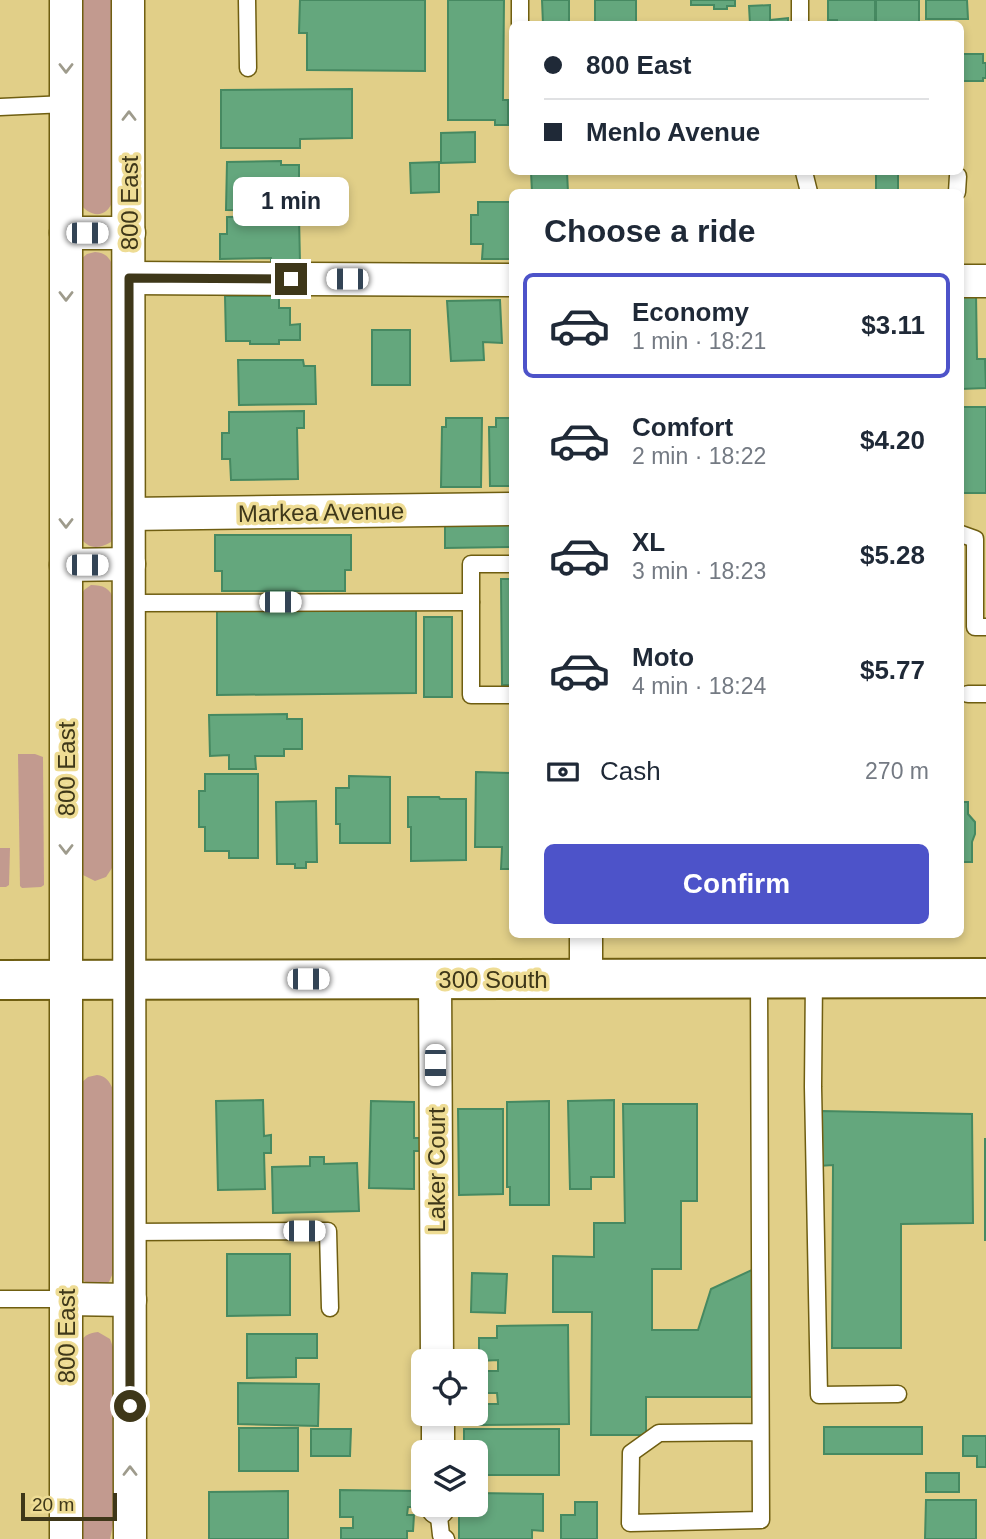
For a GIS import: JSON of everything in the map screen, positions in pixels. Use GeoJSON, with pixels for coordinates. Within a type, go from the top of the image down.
{"type":"FeatureCollection","features":[{"type":"Feature","properties":{"kind":"street","name":"800 East"},"geometry":{"type":"LineString","coordinates":[[66,0],[66,1539]]}},
{"type":"Feature","properties":{"kind":"street","name":"800 East"},"geometry":{"type":"LineString","coordinates":[[128,0],[130,1539]]}},
{"type":"Feature","properties":{"kind":"street"},"geometry":{"type":"LineString","coordinates":[[66,233],[129,233]]}},
{"type":"Feature","properties":{"kind":"street"},"geometry":{"type":"LineString","coordinates":[[129,278],[509,280]]}},
{"type":"Feature","properties":{"kind":"street"},"geometry":{"type":"LineString","coordinates":[[964,281],[986,281]]}},
{"type":"Feature","properties":{"kind":"street","name":"Markea Avenue"},"geometry":{"type":"LineString","coordinates":[[129,514],[509,509]]}},
{"type":"Feature","properties":{"kind":"street"},"geometry":{"type":"LineString","coordinates":[[66,565],[129,564]]}},
{"type":"Feature","properties":{"kind":"street"},"geometry":{"type":"LineString","coordinates":[[586,938],[586,979]]}},
{"type":"Feature","properties":{"kind":"street","name":"300 South"},"geometry":{"type":"LineString","coordinates":[[0,979],[986,978]]}},
{"type":"Feature","properties":{"kind":"street","name":"Laker Court"},"geometry":{"type":"LineString","coordinates":[[435,979],[437,1349]]}},
{"type":"Feature","properties":{"kind":"street"},"geometry":{"type":"LineString","coordinates":[[66,1299],[130,1300]]}},
{"type":"Feature","properties":{"kind":"lane"},"geometry":{"type":"LineString","coordinates":[[247,0],[248,68]]}},
{"type":"Feature","properties":{"kind":"lane"},"geometry":{"type":"LineString","coordinates":[[520,0],[520,21]]}},
{"type":"Feature","properties":{"kind":"lane"},"geometry":{"type":"LineString","coordinates":[[800,0],[800,21]]}},
{"type":"Feature","properties":{"kind":"lane"},"geometry":{"type":"LineString","coordinates":[[0,107],[66,104]]}},
{"type":"Feature","properties":{"kind":"lane"},"geometry":{"type":"LineString","coordinates":[[964,535],[975,539],[975,627],[986,627]]}},
{"type":"Feature","properties":{"kind":"lane"},"geometry":{"type":"LineString","coordinates":[[509,564],[471,564],[471,695],[509,695]]}},
{"type":"Feature","properties":{"kind":"lane"},"geometry":{"type":"LineString","coordinates":[[129,603],[471,602]]}},
{"type":"Feature","properties":{"kind":"lane"},"geometry":{"type":"LineString","coordinates":[[968,694],[986,694]]}},
{"type":"Feature","properties":{"kind":"lane"},"geometry":{"type":"LineString","coordinates":[[759,978],[761,1520],[630,1523],[631,1453],[640,1446],[659,1433],[760,1432]]}},
{"type":"Feature","properties":{"kind":"lane"},"geometry":{"type":"LineString","coordinates":[[814,978],[813,1087],[819,1395],[898,1394]]}},
{"type":"Feature","properties":{"kind":"lane"},"geometry":{"type":"LineString","coordinates":[[130,1232],[328,1231],[330,1308]]}},
{"type":"Feature","properties":{"kind":"lane"},"geometry":{"type":"LineString","coordinates":[[0,1299],[66,1299]]}},
{"type":"Feature","properties":{"kind":"lane"},"geometry":{"type":"LineString","coordinates":[[439,1517],[442,1535],[446,1539]]}},
{"type":"Feature","properties":{"kind":"shaded area"},"geometry":{"type":"Polygon","coordinates":[[[78,0],[113,0],[113,200],[107,211],[98,214],[88,211],[79,202],[78,0]]]}},
{"type":"Feature","properties":{"kind":"shaded area"},"geometry":{"type":"Polygon","coordinates":[[[95,252],[107,256],[114,268],[114,532],[111,542],[93,547],[85,543],[79,535],[81,259],[95,252]]]}},
{"type":"Feature","properties":{"kind":"shaded area"},"geometry":{"type":"Polygon","coordinates":[[[91,585],[105,588],[114,600],[114,861],[106,877],[95,881],[83,875],[79,869],[81,596],[91,585]]]}},
{"type":"Feature","properties":{"kind":"shaded area"},"geometry":{"type":"Polygon","coordinates":[[[18,754],[43,757],[44,885],[41,887],[20,886],[18,754]]]}},
{"type":"Feature","properties":{"kind":"shaded area"},"geometry":{"type":"Polygon","coordinates":[[[0,848],[10,848],[9,885],[6,887],[0,887],[0,848]]]}},
{"type":"Feature","properties":{"kind":"shaded area"},"geometry":{"type":"Polygon","coordinates":[[[97,1075],[107,1079],[113,1089],[113,1273],[104,1286],[89,1284],[78,1273],[81,1083],[88,1077],[97,1075]]]}},
{"type":"Feature","properties":{"kind":"shaded area"},"geometry":{"type":"Polygon","coordinates":[[[98,1332],[110,1339],[113,1347],[113,1525],[110,1539],[81,1539],[79,1345],[86,1336],[98,1332]]]}},
{"type":"Feature","properties":{"kind":"building"},"geometry":{"type":"Polygon","coordinates":[[[300,0],[425,0],[425,71],[307,70],[307,33],[299,33],[300,0]]]}},
{"type":"Feature","properties":{"kind":"building"},"geometry":{"type":"Polygon","coordinates":[[[448,0],[504,0],[503,100],[508,100],[508,125],[495,125],[495,120],[448,120],[448,0]]]}},
{"type":"Feature","properties":{"kind":"building"},"geometry":{"type":"Polygon","coordinates":[[[542,0],[569,0],[569,21],[543,21],[542,0]]]}},
{"type":"Feature","properties":{"kind":"building"},"geometry":{"type":"Polygon","coordinates":[[[595,0],[636,0],[636,21],[595,21],[595,0]]]}},
{"type":"Feature","properties":{"kind":"building"},"geometry":{"type":"Polygon","coordinates":[[[691,0],[735,0],[735,6],[714,9],[714,5],[691,5],[691,0]]]}},
{"type":"Feature","properties":{"kind":"building"},"geometry":{"type":"Polygon","coordinates":[[[828,0],[875,0],[875,21],[828,20],[828,0]]]}},
{"type":"Feature","properties":{"kind":"building"},"geometry":{"type":"Polygon","coordinates":[[[876,0],[919,0],[919,21],[876,21],[876,0]]]}},
{"type":"Feature","properties":{"kind":"building"},"geometry":{"type":"Polygon","coordinates":[[[926,0],[967,0],[968,19],[926,19],[926,0]]]}},
{"type":"Feature","properties":{"kind":"building"},"geometry":{"type":"Polygon","coordinates":[[[770,5],[770,20],[788,18],[788,21],[750,21],[749,6],[770,5]]]}},
{"type":"Feature","properties":{"kind":"building"},"geometry":{"type":"Polygon","coordinates":[[[964,54],[983,54],[986,78],[983,78],[983,81],[964,81],[964,54]]]}},
{"type":"Feature","properties":{"kind":"building"},"geometry":{"type":"Polygon","coordinates":[[[352,89],[352,138],[300,139],[300,148],[221,148],[221,90],[352,89]]]}},
{"type":"Feature","properties":{"kind":"building"},"geometry":{"type":"Polygon","coordinates":[[[475,132],[475,162],[441,163],[441,133],[475,132]]]}},
{"type":"Feature","properties":{"kind":"building"},"geometry":{"type":"Polygon","coordinates":[[[281,161],[281,165],[299,165],[299,195],[307,195],[307,211],[226,210],[227,162],[281,161]]]}},
{"type":"Feature","properties":{"kind":"building"},"geometry":{"type":"Polygon","coordinates":[[[439,162],[439,192],[411,193],[410,163],[439,162]]]}},
{"type":"Feature","properties":{"kind":"building"},"geometry":{"type":"Polygon","coordinates":[[[531,175],[567,175],[568,189],[532,189],[531,175]]]}},
{"type":"Feature","properties":{"kind":"building"},"geometry":{"type":"Polygon","coordinates":[[[876,175],[898,175],[898,189],[876,189],[876,175]]]}},
{"type":"Feature","properties":{"kind":"building"},"geometry":{"type":"Polygon","coordinates":[[[478,202],[509,202],[509,259],[482,259],[483,244],[471,244],[471,215],[478,215],[478,202]]]}},
{"type":"Feature","properties":{"kind":"building"},"geometry":{"type":"Polygon","coordinates":[[[299,216],[300,263],[271,263],[271,258],[220,259],[220,234],[227,234],[227,217],[299,216]]]}},
{"type":"Feature","properties":{"kind":"building"},"geometry":{"type":"Polygon","coordinates":[[[976,294],[977,359],[985,359],[986,388],[964,389],[964,295],[976,294]]]}},
{"type":"Feature","properties":{"kind":"building"},"geometry":{"type":"Polygon","coordinates":[[[225,296],[279,296],[279,308],[290,308],[290,325],[300,324],[300,340],[279,340],[279,344],[226,341],[225,296]]]}},
{"type":"Feature","properties":{"kind":"building"},"geometry":{"type":"Polygon","coordinates":[[[500,300],[502,343],[483,342],[484,360],[451,361],[447,301],[500,300]]]}},
{"type":"Feature","properties":{"kind":"building"},"geometry":{"type":"Polygon","coordinates":[[[372,330],[410,330],[410,385],[372,385],[372,330]]]}},
{"type":"Feature","properties":{"kind":"building"},"geometry":{"type":"Polygon","coordinates":[[[238,360],[303,360],[304,366],[315,366],[316,404],[239,405],[238,360]]]}},
{"type":"Feature","properties":{"kind":"building"},"geometry":{"type":"Polygon","coordinates":[[[964,407],[986,407],[986,493],[964,493],[964,407]]]}},
{"type":"Feature","properties":{"kind":"building"},"geometry":{"type":"Polygon","coordinates":[[[304,411],[304,428],[297,428],[298,479],[231,480],[230,459],[222,459],[222,433],[229,433],[229,412],[304,411]]]}},
{"type":"Feature","properties":{"kind":"building"},"geometry":{"type":"Polygon","coordinates":[[[446,418],[482,418],[481,487],[441,487],[442,427],[446,427],[446,418]]]}},
{"type":"Feature","properties":{"kind":"building"},"geometry":{"type":"Polygon","coordinates":[[[496,418],[509,418],[509,486],[490,486],[489,427],[496,427],[496,418]]]}},
{"type":"Feature","properties":{"kind":"building"},"geometry":{"type":"Polygon","coordinates":[[[509,522],[509,547],[445,548],[445,523],[509,522]]]}},
{"type":"Feature","properties":{"kind":"building"},"geometry":{"type":"Polygon","coordinates":[[[215,535],[351,535],[351,570],[345,570],[345,591],[222,591],[222,571],[215,571],[215,535]]]}},
{"type":"Feature","properties":{"kind":"building"},"geometry":{"type":"Polygon","coordinates":[[[501,579],[509,579],[509,685],[502,685],[501,579]]]}},
{"type":"Feature","properties":{"kind":"building"},"geometry":{"type":"Polygon","coordinates":[[[416,610],[416,693],[217,695],[217,611],[416,610]]]}},
{"type":"Feature","properties":{"kind":"building"},"geometry":{"type":"Polygon","coordinates":[[[424,617],[452,617],[452,697],[424,697],[424,617]]]}},
{"type":"Feature","properties":{"kind":"building"},"geometry":{"type":"Polygon","coordinates":[[[287,714],[287,719],[302,719],[302,749],[284,749],[284,756],[255,756],[256,769],[229,769],[229,755],[210,756],[209,715],[287,714]]]}},
{"type":"Feature","properties":{"kind":"building"},"geometry":{"type":"Polygon","coordinates":[[[476,772],[509,773],[509,869],[501,869],[502,847],[475,847],[476,772]]]}},
{"type":"Feature","properties":{"kind":"building"},"geometry":{"type":"Polygon","coordinates":[[[205,774],[258,774],[258,858],[229,858],[229,851],[205,851],[205,827],[199,827],[199,791],[205,791],[205,774]]]}},
{"type":"Feature","properties":{"kind":"building"},"geometry":{"type":"Polygon","coordinates":[[[349,776],[390,777],[390,843],[340,843],[340,824],[336,824],[336,788],[349,788],[349,776]]]}},
{"type":"Feature","properties":{"kind":"building"},"geometry":{"type":"Polygon","coordinates":[[[408,797],[466,799],[466,860],[411,861],[408,797]]]}},
{"type":"Feature","properties":{"kind":"building"},"geometry":{"type":"Polygon","coordinates":[[[316,801],[317,862],[306,862],[306,868],[295,868],[295,864],[277,864],[276,802],[316,801]]]}},
{"type":"Feature","properties":{"kind":"building"},"geometry":{"type":"Polygon","coordinates":[[[964,802],[968,802],[968,814],[975,822],[972,862],[964,862],[964,802]]]}},
{"type":"Feature","properties":{"kind":"building"},"geometry":{"type":"Polygon","coordinates":[[[263,1100],[264,1136],[271,1135],[271,1153],[264,1153],[265,1189],[218,1190],[216,1101],[263,1100]]]}},
{"type":"Feature","properties":{"kind":"building"},"geometry":{"type":"Polygon","coordinates":[[[614,1100],[614,1177],[591,1177],[591,1189],[570,1189],[568,1101],[614,1100]]]}},
{"type":"Feature","properties":{"kind":"building"},"geometry":{"type":"Polygon","coordinates":[[[371,1101],[414,1102],[414,1138],[421,1138],[421,1151],[414,1151],[414,1189],[369,1188],[371,1101]]]}},
{"type":"Feature","properties":{"kind":"building"},"geometry":{"type":"Polygon","coordinates":[[[549,1101],[549,1205],[510,1205],[510,1187],[507,1187],[507,1102],[549,1101]]]}},
{"type":"Feature","properties":{"kind":"building"},"geometry":{"type":"Polygon","coordinates":[[[623,1104],[697,1104],[697,1201],[681,1201],[681,1269],[652,1269],[652,1330],[698,1330],[711,1289],[754,1269],[753,1397],[646,1397],[646,1435],[591,1435],[592,1312],[553,1312],[553,1256],[594,1257],[594,1223],[625,1223],[623,1104]]]}},
{"type":"Feature","properties":{"kind":"building"},"geometry":{"type":"Polygon","coordinates":[[[458,1109],[503,1109],[503,1194],[459,1195],[458,1109]]]}},
{"type":"Feature","properties":{"kind":"building"},"geometry":{"type":"Polygon","coordinates":[[[821,1111],[972,1114],[973,1223],[901,1224],[901,1348],[832,1348],[833,1165],[819,1166],[821,1111]]]}},
{"type":"Feature","properties":{"kind":"building"},"geometry":{"type":"Polygon","coordinates":[[[986,1139],[986,1240],[985,1240],[986,1139]]]}},
{"type":"Feature","properties":{"kind":"building"},"geometry":{"type":"Polygon","coordinates":[[[310,1157],[324,1157],[324,1164],[357,1163],[359,1211],[273,1213],[272,1167],[310,1166],[310,1157]]]}},
{"type":"Feature","properties":{"kind":"building"},"geometry":{"type":"Polygon","coordinates":[[[227,1254],[290,1254],[290,1315],[227,1316],[227,1254]]]}},
{"type":"Feature","properties":{"kind":"building"},"geometry":{"type":"Polygon","coordinates":[[[472,1273],[507,1274],[505,1313],[471,1312],[472,1273]]]}},
{"type":"Feature","properties":{"kind":"building"},"geometry":{"type":"Polygon","coordinates":[[[568,1325],[569,1424],[488,1425],[488,1404],[498,1404],[497,1393],[488,1393],[488,1371],[498,1371],[498,1360],[488,1361],[488,1349],[479,1349],[479,1338],[497,1338],[497,1326],[568,1325]]]}},
{"type":"Feature","properties":{"kind":"building"},"geometry":{"type":"Polygon","coordinates":[[[247,1334],[317,1334],[317,1358],[296,1358],[296,1377],[247,1378],[247,1334]]]}},
{"type":"Feature","properties":{"kind":"building"},"geometry":{"type":"Polygon","coordinates":[[[238,1383],[319,1384],[318,1426],[238,1424],[238,1383]]]}},
{"type":"Feature","properties":{"kind":"building"},"geometry":{"type":"Polygon","coordinates":[[[824,1427],[922,1427],[922,1454],[824,1454],[824,1427]]]}},
{"type":"Feature","properties":{"kind":"building"},"geometry":{"type":"Polygon","coordinates":[[[239,1428],[298,1428],[298,1471],[239,1471],[239,1428]]]}},
{"type":"Feature","properties":{"kind":"building"},"geometry":{"type":"Polygon","coordinates":[[[311,1429],[351,1429],[350,1456],[311,1456],[311,1429]]]}},
{"type":"Feature","properties":{"kind":"building"},"geometry":{"type":"Polygon","coordinates":[[[464,1429],[559,1429],[559,1475],[488,1475],[488,1440],[464,1440],[464,1429]]]}},
{"type":"Feature","properties":{"kind":"building"},"geometry":{"type":"Polygon","coordinates":[[[963,1436],[986,1436],[986,1467],[977,1467],[977,1456],[963,1456],[963,1436]]]}},
{"type":"Feature","properties":{"kind":"building"},"geometry":{"type":"Polygon","coordinates":[[[926,1473],[959,1473],[959,1492],[926,1492],[926,1473]]]}},
{"type":"Feature","properties":{"kind":"building"},"geometry":{"type":"Polygon","coordinates":[[[340,1490],[411,1491],[411,1507],[408,1507],[407,1515],[414,1517],[413,1531],[407,1531],[407,1539],[341,1539],[341,1528],[353,1528],[353,1517],[340,1517],[340,1490]]]}},
{"type":"Feature","properties":{"kind":"building"},"geometry":{"type":"Polygon","coordinates":[[[288,1491],[288,1539],[209,1539],[209,1492],[288,1491]]]}},
{"type":"Feature","properties":{"kind":"building"},"geometry":{"type":"Polygon","coordinates":[[[488,1493],[543,1494],[543,1531],[532,1530],[532,1539],[459,1539],[459,1517],[488,1517],[488,1493]]]}},
{"type":"Feature","properties":{"kind":"building"},"geometry":{"type":"Polygon","coordinates":[[[926,1500],[976,1500],[976,1539],[925,1539],[926,1500]]]}},
{"type":"Feature","properties":{"kind":"building"},"geometry":{"type":"Polygon","coordinates":[[[575,1502],[597,1502],[597,1539],[561,1539],[561,1515],[575,1515],[575,1502]]]}},
{"type":"Feature","properties":{"kind":"route"},"geometry":{"type":"LineString","coordinates":[[130,1406],[129,278],[291,279]]}}]}
